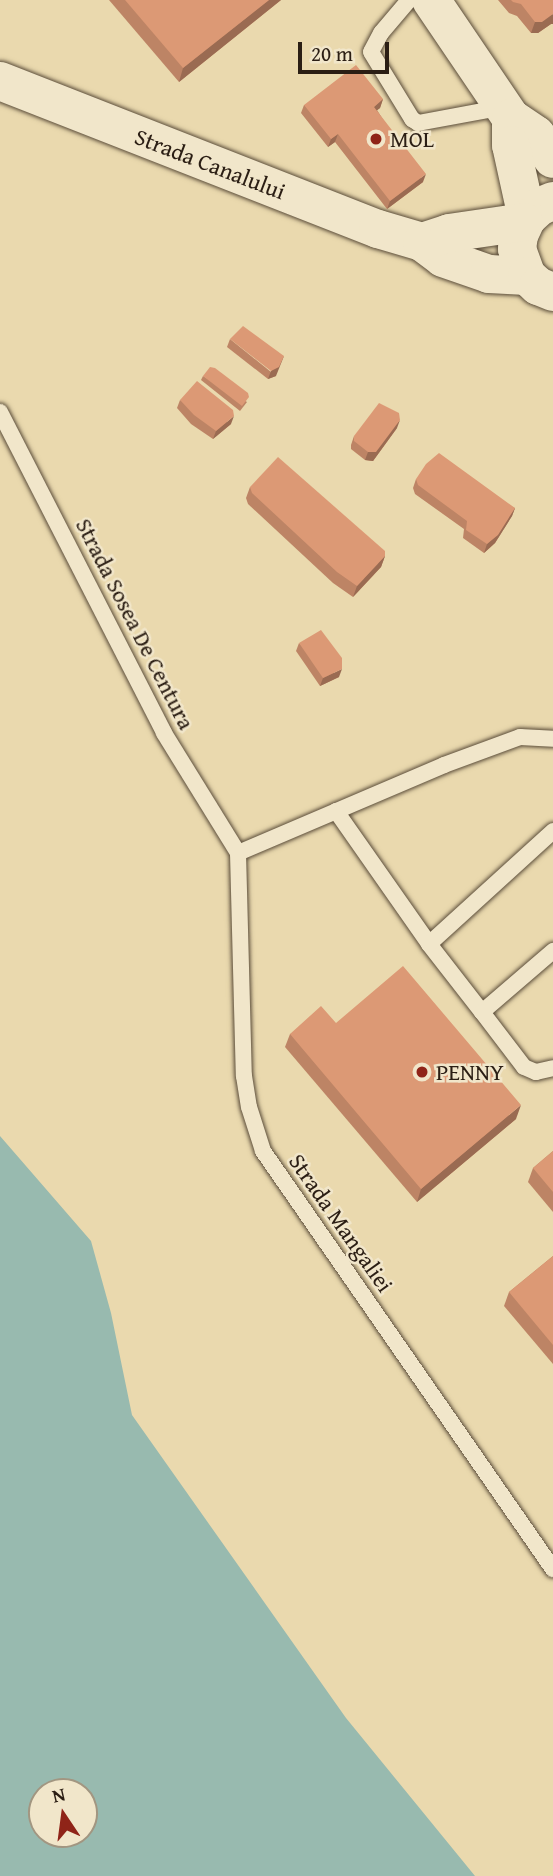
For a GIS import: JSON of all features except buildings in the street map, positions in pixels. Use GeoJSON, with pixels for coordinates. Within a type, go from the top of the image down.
{"type":"FeatureCollection","features":[{"type":"Feature","properties":{"kind":"street"},"geometry":{"type":"LineString","coordinates":[[431,0],[508,112],[536,135],[553,159]]}},
{"type":"Feature","properties":{"kind":"street","name":"Strada Canalului"},"geometry":{"type":"LineString","coordinates":[[0,81],[378,229],[422,242],[443,258],[489,274],[540,284]]}},
{"type":"Feature","properties":{"kind":"street"},"geometry":{"type":"LineString","coordinates":[[508,112],[511,145],[535,213],[517,249],[540,284]]}},
{"type":"Feature","properties":{"kind":"street"},"geometry":{"type":"LineString","coordinates":[[422,242],[535,213]]}},
{"type":"Feature","properties":{"kind":"lane"},"geometry":{"type":"LineString","coordinates":[[409,0],[381,33],[371,52],[412,119],[418,123],[508,112]]}},
{"type":"Feature","properties":{"kind":"lane","name":"Strada Sosea De Centura"},"geometry":{"type":"LineString","coordinates":[[0,412],[164,733],[237,853]]}},
{"type":"Feature","properties":{"kind":"lane"},"geometry":{"type":"LineString","coordinates":[[237,853],[444,765],[520,737],[553,740]]}},
{"type":"Feature","properties":{"kind":"lane"},"geometry":{"type":"LineString","coordinates":[[336,811],[429,944],[524,1067],[536,1072],[553,1068]]}},
{"type":"Feature","properties":{"kind":"lane"},"geometry":{"type":"LineString","coordinates":[[429,944],[553,831]]}},
{"type":"Feature","properties":{"kind":"lane","name":"Strada Mangaliei"},"geometry":{"type":"LineString","coordinates":[[237,853],[244,1076],[249,1107],[263,1151],[553,1569]]}},
{"type":"Feature","properties":{"kind":"lane"},"geometry":{"type":"LineString","coordinates":[[482,1012],[553,951]]}},
{"type":"Feature","properties":{"kind":"water"},"geometry":{"type":"Polygon","coordinates":[[[0,1136],[91,1241],[111,1313],[132,1415],[346,1718],[475,1876],[0,1876],[0,1136]]]}},
{"type":"Feature","properties":{"kind":"place","name":"MOL"},"geometry":{"type":"Point","coordinates":[376,139]}},
{"type":"Feature","properties":{"kind":"place","name":"PENNY"},"geometry":{"type":"Point","coordinates":[422,1072]}}]}
